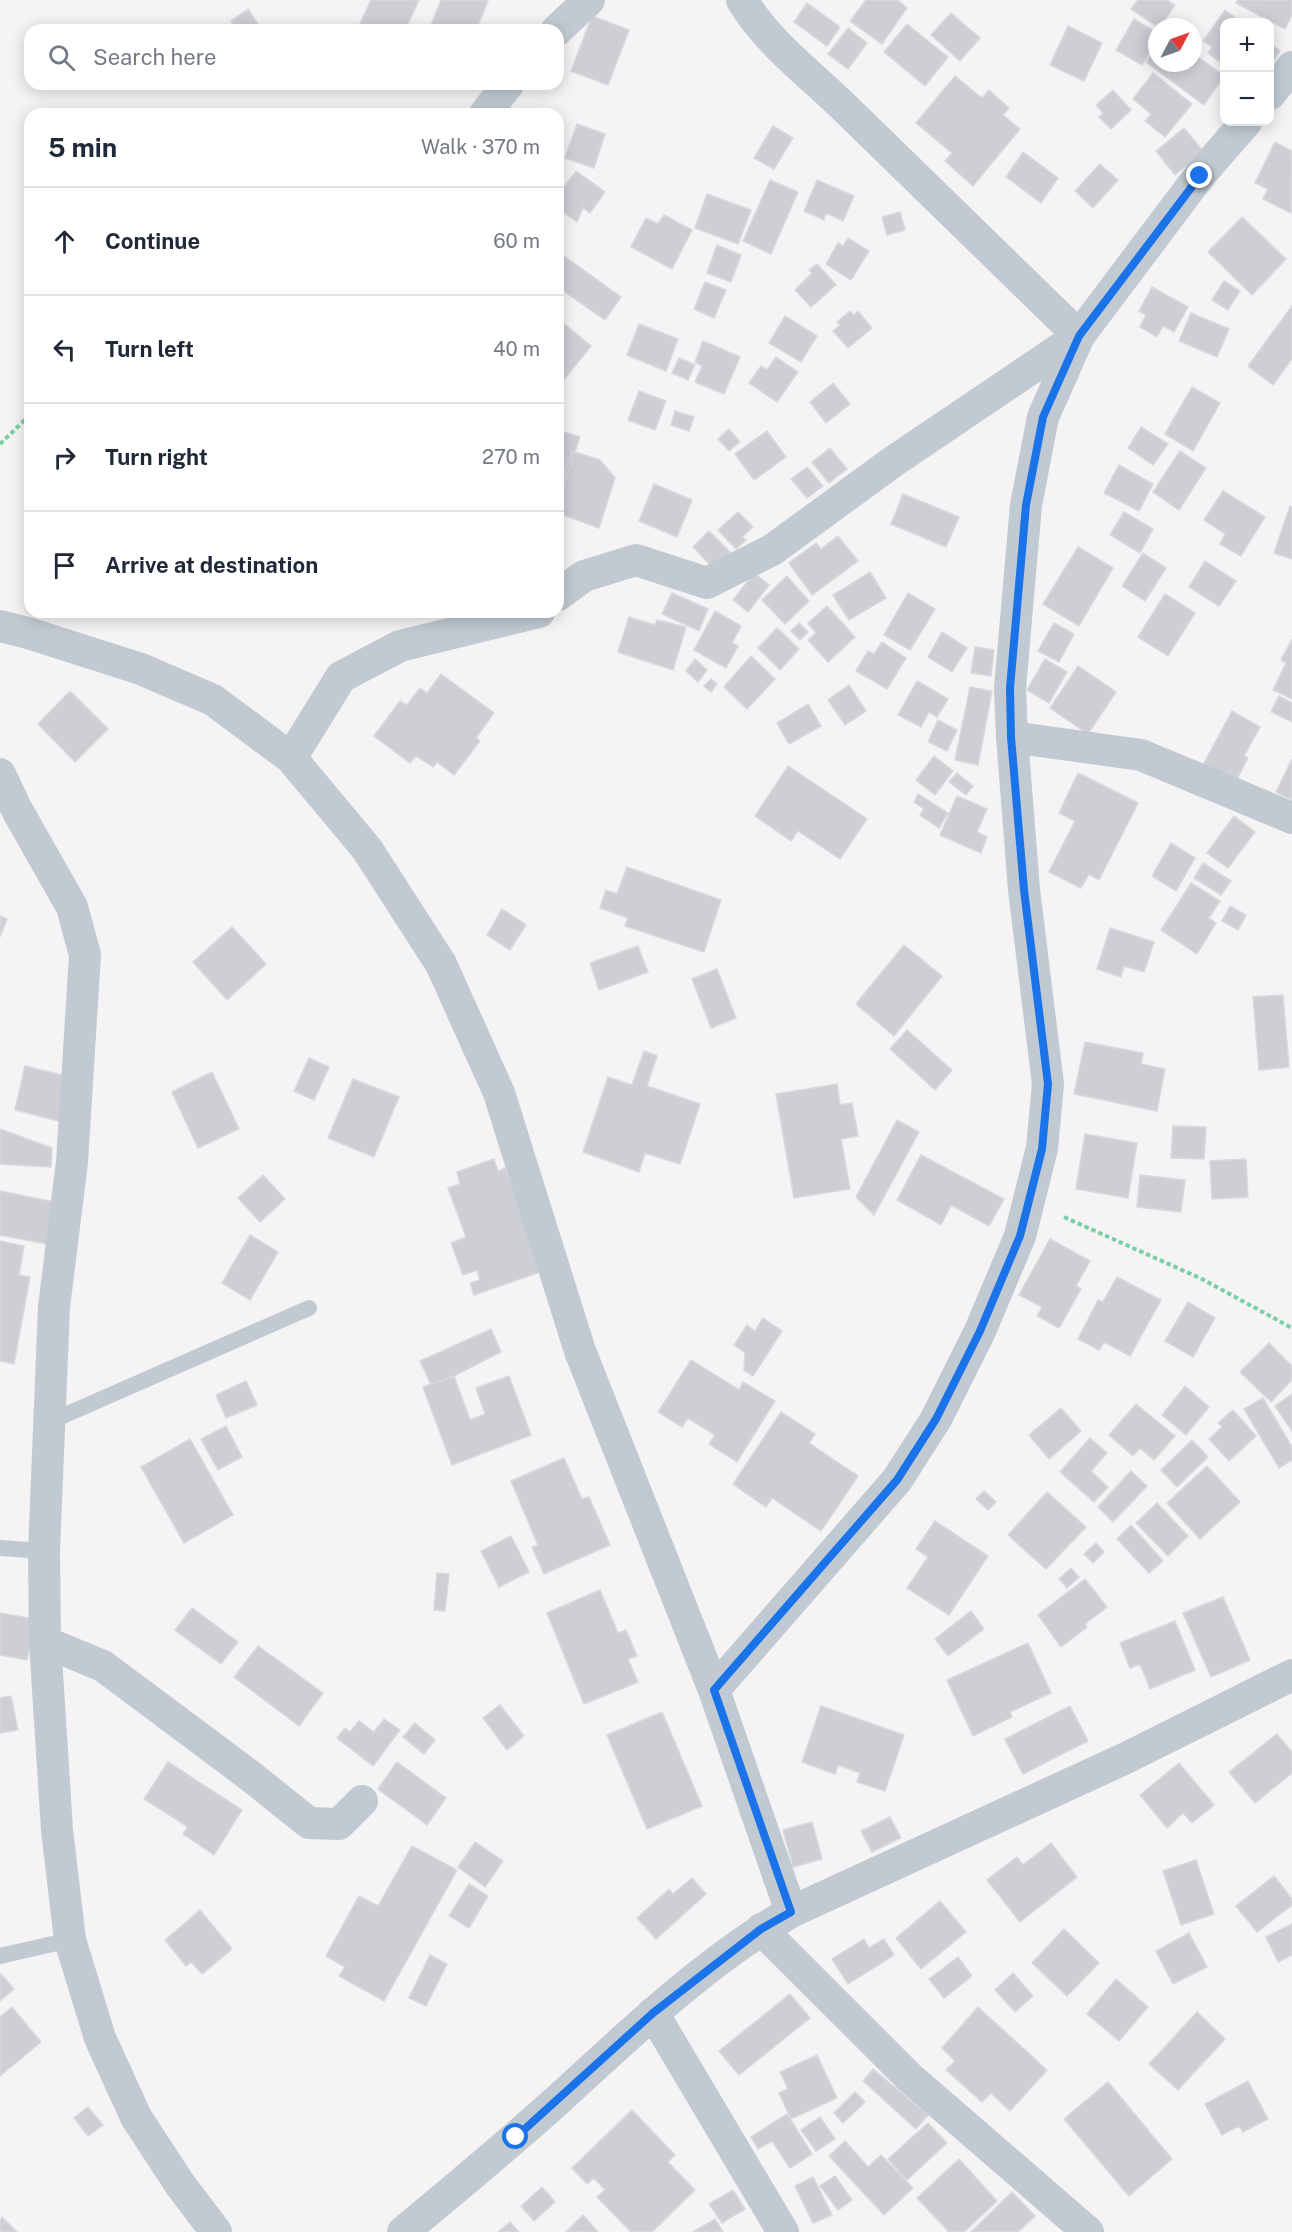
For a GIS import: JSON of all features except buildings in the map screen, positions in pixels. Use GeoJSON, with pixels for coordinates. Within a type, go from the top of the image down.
{"type":"FeatureCollection","features":[{"type":"Feature","properties":{"kind":"street"},"geometry":{"type":"LineString","coordinates":[[564,24],[589,0]]}},
{"type":"Feature","properties":{"kind":"street"},"geometry":{"type":"LineString","coordinates":[[741,0],[751,16],[778,45],[1079,336]]}},
{"type":"Feature","properties":{"kind":"street"},"geometry":{"type":"LineString","coordinates":[[1274,88],[1292,67]]}},
{"type":"Feature","properties":{"kind":"street"},"geometry":{"type":"LineString","coordinates":[[489,108],[503,90]]}},
{"type":"Feature","properties":{"kind":"street"},"geometry":{"type":"LineString","coordinates":[[714,1690],[897,1480],[936,1419],[980,1331],[1020,1236],[1042,1149],[1048,1084],[1024,890],[1011,737],[1010,688],[1026,505],[1043,417],[1079,336],[1200,176],[1243,126]]}},
{"type":"Feature","properties":{"kind":"street"},"geometry":{"type":"LineString","coordinates":[[564,591],[584,576],[636,560],[707,583],[772,550],[894,461],[1079,336]]}},
{"type":"Feature","properties":{"kind":"street"},"geometry":{"type":"LineString","coordinates":[[291,758],[341,677],[400,646],[514,618]]}},
{"type":"Feature","properties":{"kind":"street"},"geometry":{"type":"LineString","coordinates":[[0,626],[141,669],[213,700],[291,758],[367,849],[441,964],[499,1093],[580,1351],[714,1690],[791,1912]]}},
{"type":"Feature","properties":{"kind":"street"},"geometry":{"type":"LineString","coordinates":[[1011,737],[1141,755],[1292,818]]}},
{"type":"Feature","properties":{"kind":"street"},"geometry":{"type":"LineString","coordinates":[[0,774],[16,810],[72,907],[86,955],[72,1161],[54,1306],[44,1551],[45,1642],[57,1830],[70,1940],[100,2038],[136,2116],[179,2182],[216,2232]]}},
{"type":"Feature","properties":{"kind":"street"},"geometry":{"type":"LineString","coordinates":[[45,1642],[103,1665],[309,1823],[339,1824],[362,1802]]}},
{"type":"Feature","properties":{"kind":"street"},"geometry":{"type":"LineString","coordinates":[[403,2232],[516,2137],[653,2013],[761,1929],[791,1912],[1126,1758],[1292,1675]]}},
{"type":"Feature","properties":{"kind":"street"},"geometry":{"type":"LineString","coordinates":[[761,1929],[909,2077],[1088,2232]]}},
{"type":"Feature","properties":{"kind":"street"},"geometry":{"type":"LineString","coordinates":[[653,2013],[783,2232]]}},
{"type":"Feature","properties":{"kind":"lane"},"geometry":{"type":"LineString","coordinates":[[49,1422],[309,1308]]}},
{"type":"Feature","properties":{"kind":"lane"},"geometry":{"type":"LineString","coordinates":[[0,1548],[44,1551]]}},
{"type":"Feature","properties":{"kind":"lane"},"geometry":{"type":"LineString","coordinates":[[0,1956],[70,1940]]}},
{"type":"Feature","properties":{"kind":"path"},"geometry":{"type":"LineString","coordinates":[[0,444],[24,421]]}},
{"type":"Feature","properties":{"kind":"path"},"geometry":{"type":"LineString","coordinates":[[1029,1201],[1202,1279],[1292,1328]]}},
{"type":"Feature","properties":{"kind":"route"},"geometry":{"type":"LineString","coordinates":[[516,2137],[653,2013],[761,1929],[791,1912],[714,1690],[897,1480],[936,1419],[980,1331],[1020,1236],[1042,1149],[1048,1084],[1024,890],[1011,737],[1010,688],[1026,505],[1043,417],[1079,336],[1200,176]]}}]}
